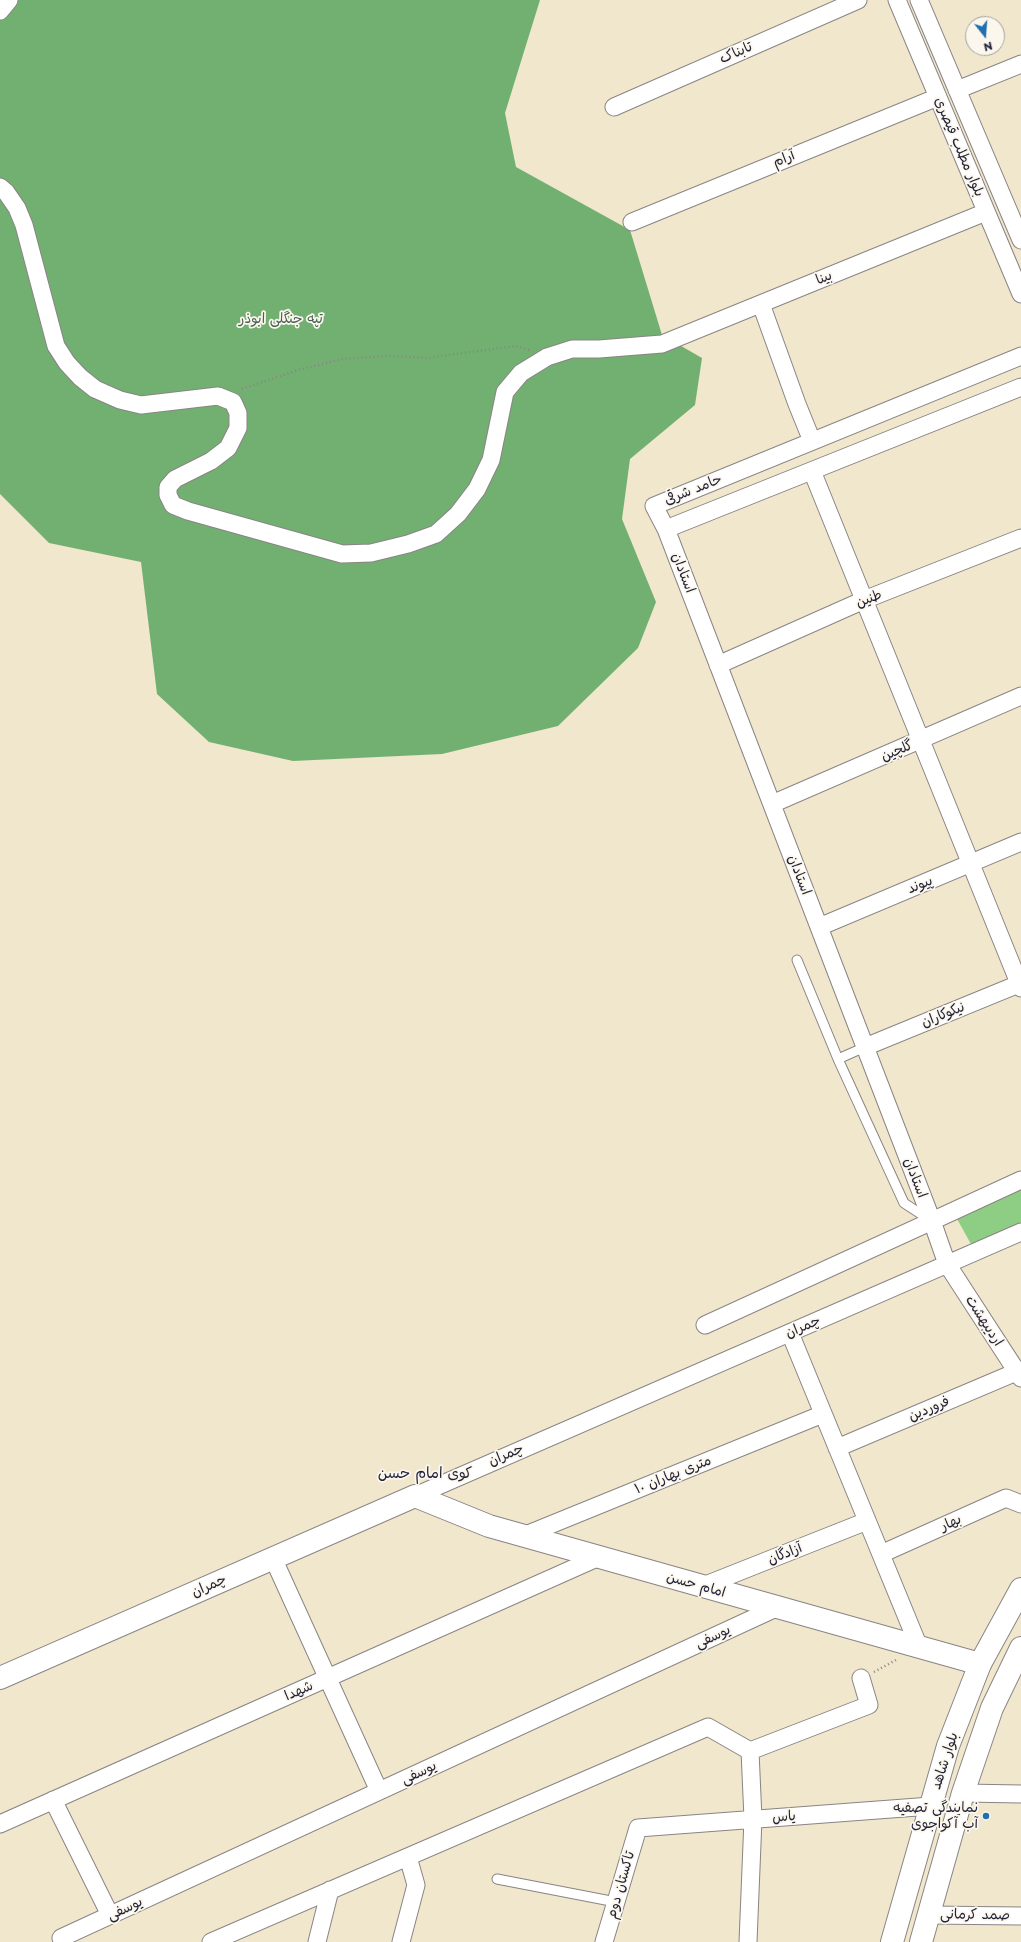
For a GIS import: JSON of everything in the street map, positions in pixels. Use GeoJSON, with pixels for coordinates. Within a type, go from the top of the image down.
{"type":"FeatureCollection","features":[{"type":"Feature","properties":{"kind":"street"},"geometry":{"type":"LineString","coordinates":[[0,11],[9,0]]}},
{"type":"Feature","properties":{"kind":"street","name":"تابناک"},"geometry":{"type":"LineString","coordinates":[[614,107],[858,0]]}},
{"type":"Feature","properties":{"kind":"street","name":"بلوار مطلب قیصری"},"geometry":{"type":"LineString","coordinates":[[897,0],[1021,294]]}},
{"type":"Feature","properties":{"kind":"street","name":"بلوار مطلب قیصری"},"geometry":{"type":"LineString","coordinates":[[919,0],[957,90],[1014,202],[1021,240]]}},
{"type":"Feature","properties":{"kind":"street"},"geometry":{"type":"LineString","coordinates":[[957,90],[1021,64]]}},
{"type":"Feature","properties":{"kind":"street","name":"آرام"},"geometry":{"type":"LineString","coordinates":[[632,222],[938,97]]}},
{"type":"Feature","properties":{"kind":"street"},"geometry":{"type":"LineString","coordinates":[[0,187],[6,192],[17,208],[24,225],[56,346],[67,363],[80,377],[95,389],[141,405],[197,397],[220,397]]}},
{"type":"Feature","properties":{"kind":"street","name":"بینا"},"geometry":{"type":"LineString","coordinates":[[220,397],[233,402],[238,413],[238,428],[228,448],[211,461],[175,479],[168,487],[168,495],[173,505],[188,512],[342,554],[370,553],[408,544],[436,534],[458,514],[477,489],[491,460],[505,392],[521,373],[551,356],[572,348],[599,349],[662,344],[986,212]]}},
{"type":"Feature","properties":{"kind":"street"},"geometry":{"type":"LineString","coordinates":[[762,304],[812,442]]}},
{"type":"Feature","properties":{"kind":"street","name":"حامد شرقی"},"geometry":{"type":"LineString","coordinates":[[1021,356],[654,506],[666,529],[1021,387]]}},
{"type":"Feature","properties":{"kind":"street"},"geometry":{"type":"LineString","coordinates":[[812,471],[1020,985]]}},
{"type":"Feature","properties":{"kind":"street","name":"استادان"},"geometry":{"type":"LineString","coordinates":[[666,529],[932,1221]]}},
{"type":"Feature","properties":{"kind":"street","name":"طنین"},"geometry":{"type":"LineString","coordinates":[[718,665],[864,600],[1021,538]]}},
{"type":"Feature","properties":{"kind":"street","name":"گلچین"},"geometry":{"type":"LineString","coordinates":[[772,804],[1021,696]]}},
{"type":"Feature","properties":{"kind":"street","name":"پیوند"},"geometry":{"type":"LineString","coordinates":[[819,927],[1021,842]]}},
{"type":"Feature","properties":{"kind":"street","name":"نیکوکاران"},"geometry":{"type":"LineString","coordinates":[[865,1047],[1020,985]]}},
{"type":"Feature","properties":{"kind":"street"},"geometry":{"type":"LineString","coordinates":[[705,1325],[1021,1180]]}},
{"type":"Feature","properties":{"kind":"street"},"geometry":{"type":"LineString","coordinates":[[932,1221],[947,1264]]}},
{"type":"Feature","properties":{"kind":"street","name":"چمران"},"geometry":{"type":"LineString","coordinates":[[0,1678],[1021,1232]]}},
{"type":"Feature","properties":{"kind":"street","name":"اردیبهشت"},"geometry":{"type":"LineString","coordinates":[[947,1264],[1019,1373]]}},
{"type":"Feature","properties":{"kind":"street"},"geometry":{"type":"LineString","coordinates":[[790,1333],[919,1647]]}},
{"type":"Feature","properties":{"kind":"street","name":"فروردین"},"geometry":{"type":"LineString","coordinates":[[837,1448],[1019,1373]]}},
{"type":"Feature","properties":{"kind":"street","name":"۱۰ متری بهاران"},"geometry":{"type":"LineString","coordinates":[[523,1536],[823,1414]]}},
{"type":"Feature","properties":{"kind":"street","name":"امام حسن"},"geometry":{"type":"LineString","coordinates":[[415,1496],[488,1526],[980,1664]]}},
{"type":"Feature","properties":{"kind":"street","name":"بهار"},"geometry":{"type":"LineString","coordinates":[[881,1554],[1006,1498],[1021,1504]]}},
{"type":"Feature","properties":{"kind":"street","name":"آزادگان"},"geometry":{"type":"LineString","coordinates":[[703,1586],[867,1521]]}},
{"type":"Feature","properties":{"kind":"street","name":"شهدا"},"geometry":{"type":"LineString","coordinates":[[0,1824],[599,1557]]}},
{"type":"Feature","properties":{"kind":"street"},"geometry":{"type":"LineString","coordinates":[[273,1558],[379,1791]]}},
{"type":"Feature","properties":{"kind":"street","name":"بلوار شاهد"},"geometry":{"type":"LineString","coordinates":[[892,1942],[948,1746],[980,1664],[1021,1588]]}},
{"type":"Feature","properties":{"kind":"street","name":"یوسفی"},"geometry":{"type":"LineString","coordinates":[[61,1938],[778,1608]]}},
{"type":"Feature","properties":{"kind":"street","name":"بلوار شاهد"},"geometry":{"type":"LineString","coordinates":[[921,1942],[962,1794],[992,1708],[1016,1668],[1021,1648]]}},
{"type":"Feature","properties":{"kind":"street"},"geometry":{"type":"LineString","coordinates":[[750,1751],[869,1705],[861,1678]]}},
{"type":"Feature","properties":{"kind":"street"},"geometry":{"type":"LineString","coordinates":[[217,1941],[330,1890],[708,1727],[750,1751]]}},
{"type":"Feature","properties":{"kind":"street"},"geometry":{"type":"LineString","coordinates":[[748,1942],[753,1819],[750,1751]]}},
{"type":"Feature","properties":{"kind":"street"},"geometry":{"type":"LineString","coordinates":[[962,1794],[1021,1794]]}},
{"type":"Feature","properties":{"kind":"street"},"geometry":{"type":"LineString","coordinates":[[53,1800],[110,1916]]}},
{"type":"Feature","properties":{"kind":"street","name":"یاس"},"geometry":{"type":"LineString","coordinates":[[638,1828],[931,1806]]}},
{"type":"Feature","properties":{"kind":"street","name":"تاکستان دوم"},"geometry":{"type":"LineString","coordinates":[[604,1942],[638,1828]]}},
{"type":"Feature","properties":{"kind":"street"},"geometry":{"type":"LineString","coordinates":[[401,1942],[416,1885],[408,1857]]}},
{"type":"Feature","properties":{"kind":"street"},"geometry":{"type":"LineString","coordinates":[[317,1942],[330,1890]]}},
{"type":"Feature","properties":{"kind":"street"},"geometry":{"type":"LineString","coordinates":[[925,1942],[928,1914]]}},
{"type":"Feature","properties":{"kind":"street","name":"صمد کرمانی"},"geometry":{"type":"LineString","coordinates":[[928,1914],[1021,1916]]}},
{"type":"Feature","properties":{"kind":"lane"},"geometry":{"type":"LineString","coordinates":[[797,960],[838,1059],[904,1203],[932,1221]]}},
{"type":"Feature","properties":{"kind":"lane"},"geometry":{"type":"LineString","coordinates":[[838,1059],[865,1047]]}},
{"type":"Feature","properties":{"kind":"lane"},"geometry":{"type":"LineString","coordinates":[[497,1879],[616,1902]]}},
{"type":"Feature","properties":{"kind":"path"},"geometry":{"type":"LineString","coordinates":[[220,397],[298,370],[342,359],[390,356],[427,358],[515,346],[551,356]]}},
{"type":"Feature","properties":{"kind":"path"},"geometry":{"type":"LineString","coordinates":[[861,1678],[919,1647]]}},
{"type":"Feature","properties":{"kind":"green space","name":"تپه جنگلی ابوذر"},"geometry":{"type":"Polygon","coordinates":[[[0,0],[540,0],[505,113],[516,167],[630,230],[662,335],[702,358],[695,405],[630,459],[622,519],[656,602],[638,648],[558,726],[442,754],[293,761],[209,742],[157,694],[141,562],[49,543],[0,494],[0,0]]]}},
{"type":"Feature","properties":{"kind":"green space"},"geometry":{"type":"Polygon","coordinates":[[[1021,1189],[1021,1224],[972,1246],[956,1217],[1021,1189]]]}},
{"type":"Feature","properties":{"kind":"place","name":"نمایندگی تصفیه آب آکواجوی"},"geometry":{"type":"Point","coordinates":[986,1816]}},
{"type":"Feature","properties":{"kind":"district","name":"کوی امام حسن"},"geometry":{"type":"Point","coordinates":[425,1474]}}]}
